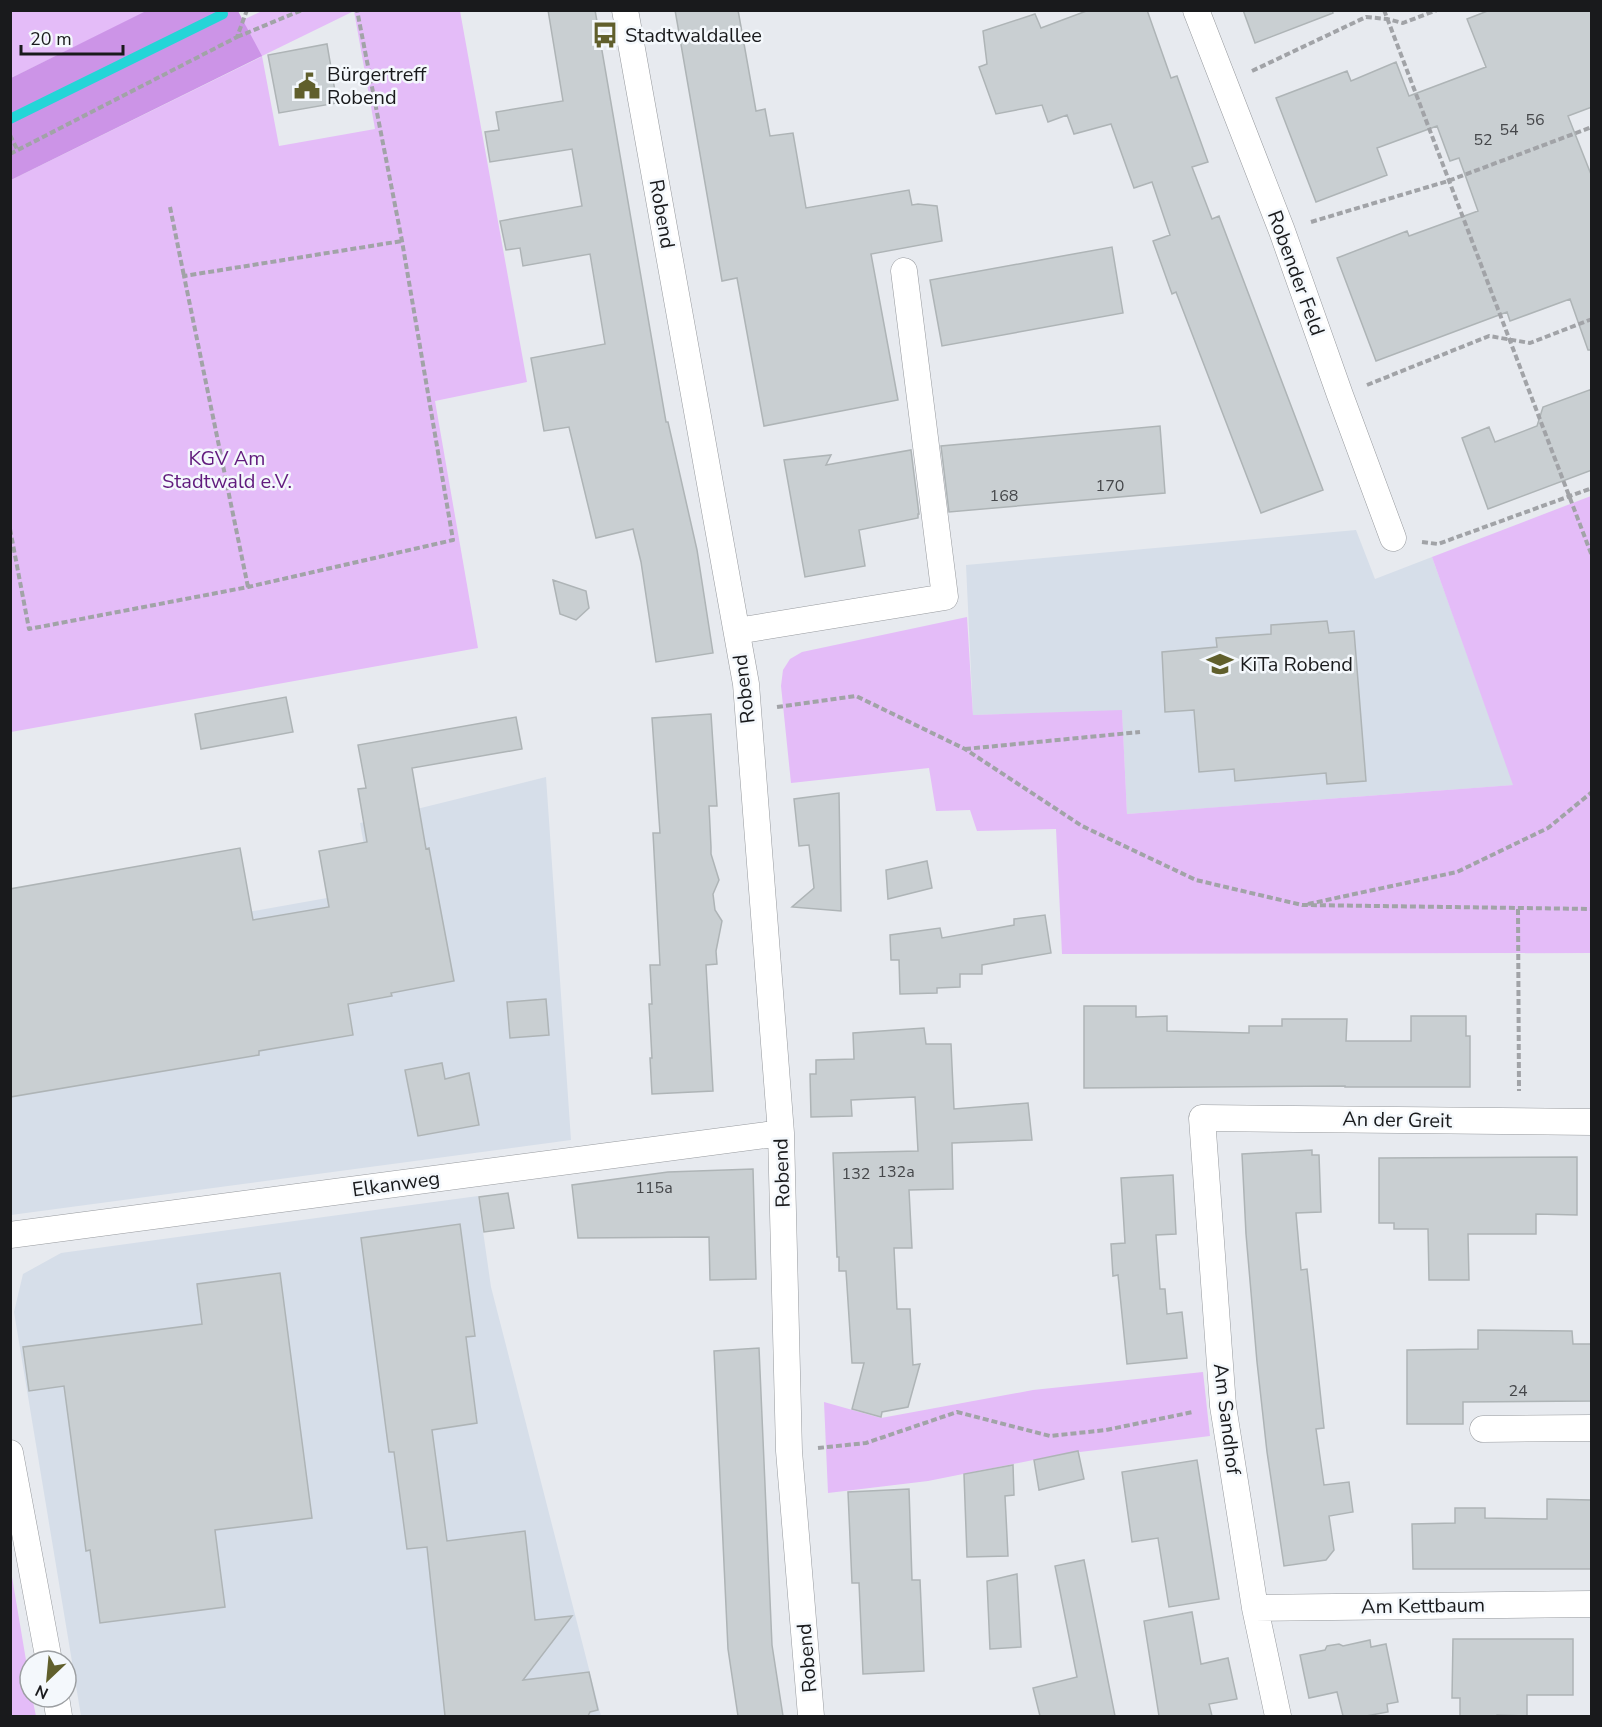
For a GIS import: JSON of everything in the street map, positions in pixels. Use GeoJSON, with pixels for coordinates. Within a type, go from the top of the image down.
{"type":"FeatureCollection","features":[{"type":"Feature","properties":{"kind":"street","name":"Robend"},"geometry":{"type":"LineString","coordinates":[[625,10],[737,631],[748,711],[781,1133],[789,1451],[812,1716]]}},
{"type":"Feature","properties":{"kind":"street","name":"Robender Feld"},"geometry":{"type":"LineString","coordinates":[[1196,10],[1282,231],[1393,538]]}},
{"type":"Feature","properties":{"kind":"street","name":"Robend"},"geometry":{"type":"LineString","coordinates":[[737,631],[945,597],[904,271]]}},
{"type":"Feature","properties":{"kind":"street","name":"An der Greit"},"geometry":{"type":"LineString","coordinates":[[1202,1118],[1592,1122]]}},
{"type":"Feature","properties":{"kind":"street","name":"Am Sandhof"},"geometry":{"type":"LineString","coordinates":[[1202,1118],[1223,1406],[1255,1608],[1278,1716]]}},
{"type":"Feature","properties":{"kind":"street","name":"Elkanweg"},"geometry":{"type":"LineString","coordinates":[[10,1235],[781,1133]]}},
{"type":"Feature","properties":{"kind":"street"},"geometry":{"type":"LineString","coordinates":[[1484,1429],[1592,1428]]}},
{"type":"Feature","properties":{"kind":"street"},"geometry":{"type":"LineString","coordinates":[[10,1453],[47,1649]]}},
{"type":"Feature","properties":{"kind":"street","name":"Am Kettbaum"},"geometry":{"type":"LineString","coordinates":[[1255,1608],[1592,1604]]}},
{"type":"Feature","properties":{"kind":"path"},"geometry":{"type":"LineString","coordinates":[[237,37],[247,10]]}},
{"type":"Feature","properties":{"kind":"path"},"geometry":{"type":"LineString","coordinates":[[10,154],[237,37],[302,10]]}},
{"type":"Feature","properties":{"kind":"path"},"geometry":{"type":"LineString","coordinates":[[10,530],[29,629],[248,587],[453,540],[402,241],[357,10]]}},
{"type":"Feature","properties":{"kind":"path"},"geometry":{"type":"LineString","coordinates":[[1384,10],[1592,556]]}},
{"type":"Feature","properties":{"kind":"path"},"geometry":{"type":"LineString","coordinates":[[1224,84],[1366,17],[1403,23],[1437,10]]}},
{"type":"Feature","properties":{"kind":"path"},"geometry":{"type":"LineString","coordinates":[[1282,231],[1448,181],[1592,127]]}},
{"type":"Feature","properties":{"kind":"path"},"geometry":{"type":"LineString","coordinates":[[11,136],[18,151]]}},
{"type":"Feature","properties":{"kind":"path"},"geometry":{"type":"LineString","coordinates":[[170,207],[248,587]]}},
{"type":"Feature","properties":{"kind":"path"},"geometry":{"type":"LineString","coordinates":[[184,276],[402,241]]}},
{"type":"Feature","properties":{"kind":"path"},"geometry":{"type":"LineString","coordinates":[[1340,395],[1489,336],[1530,343],[1592,319]]}},
{"type":"Feature","properties":{"kind":"path"},"geometry":{"type":"LineString","coordinates":[[1393,538],[1438,544],[1592,488]]}},
{"type":"Feature","properties":{"kind":"path"},"geometry":{"type":"LineString","coordinates":[[748,711],[856,696],[965,749],[1083,826],[1196,880],[1302,905],[1592,909]]}},
{"type":"Feature","properties":{"kind":"path"},"geometry":{"type":"LineString","coordinates":[[965,749],[1140,732]]}},
{"type":"Feature","properties":{"kind":"path"},"geometry":{"type":"LineString","coordinates":[[1302,905],[1457,872],[1548,828],[1592,792]]}},
{"type":"Feature","properties":{"kind":"path"},"geometry":{"type":"LineString","coordinates":[[1518,909],[1519,1122]]}},
{"type":"Feature","properties":{"kind":"path"},"geometry":{"type":"LineString","coordinates":[[789,1451],[866,1443],[957,1412],[1050,1436],[1106,1430],[1223,1406]]}},
{"type":"Feature","properties":{"kind":"shaded area"},"geometry":{"type":"Polygon","coordinates":[[[148,10],[238,11],[262,56],[11,180],[11,78],[148,10]]]}},
{"type":"Feature","properties":{"kind":"shaded area","name":"KiTa Robend"},"geometry":{"type":"Polygon","coordinates":[[[1356,530],[1375,579],[1432,557],[1514,785],[1127,814],[1122,711],[973,715],[966,565],[1356,530]]]}},
{"type":"Feature","properties":{"kind":"shaded area"},"geometry":{"type":"Polygon","coordinates":[[[546,777],[571,1140],[11,1215],[11,954],[372,890],[360,823],[546,777]]]}},
{"type":"Feature","properties":{"kind":"shaded area"},"geometry":{"type":"Polygon","coordinates":[[[478,1196],[491,1287],[601,1716],[81,1716],[78,1698],[78,1649],[70,1649],[14,1312],[23,1274],[61,1253],[478,1196]]]}},
{"type":"Feature","properties":{"kind":"green space"},"geometry":{"type":"Polygon","coordinates":[[[11,11],[148,11],[11,78],[11,11]]]}},
{"type":"Feature","properties":{"kind":"green space","name":"KGV Am Stadtwald e.V."},"geometry":{"type":"Polygon","coordinates":[[[262,11],[354,11],[460,11],[527,382],[435,401],[478,648],[11,732],[11,180],[261,57],[243,20],[262,11]],[[354,11],[262,56],[279,146],[375,129],[354,11]]]}},
{"type":"Feature","properties":{"kind":"green space"},"geometry":{"type":"Polygon","coordinates":[[[1591,496],[1591,953],[1062,954],[1056,829],[977,831],[970,810],[936,811],[929,768],[791,783],[781,686],[783,670],[790,659],[802,652],[967,617],[973,715],[1122,710],[1127,814],[1513,785],[1432,557],[1591,496]]]}},
{"type":"Feature","properties":{"kind":"green space"},"geometry":{"type":"Polygon","coordinates":[[[1203,1372],[1210,1436],[1078,1451],[928,1481],[828,1493],[824,1402],[881,1418],[1033,1390],[1203,1372]]]}},
{"type":"Feature","properties":{"kind":"green space"},"geometry":{"type":"Polygon","coordinates":[[[11,1571],[24,1649],[18,1649],[18,1709],[35,1709],[36,1716],[11,1716],[11,1571]]]}},
{"type":"Feature","properties":{"kind":"building"},"geometry":{"type":"Polygon","coordinates":[[[548,10],[595,10],[666,422],[668,422],[697,550],[713,653],[656,662],[641,562],[633,529],[596,538],[569,427],[544,431],[531,358],[605,344],[590,254],[523,266],[520,248],[506,250],[500,221],[582,206],[572,149],[490,162],[485,132],[499,130],[496,112],[563,101],[548,10]]]}},
{"type":"Feature","properties":{"kind":"building"},"geometry":{"type":"Polygon","coordinates":[[[675,10],[738,10],[756,111],[765,109],[770,136],[793,133],[806,208],[909,190],[912,205],[937,206],[942,241],[871,254],[898,400],[764,426],[737,278],[722,281],[675,10]]]}},
{"type":"Feature","properties":{"kind":"building"},"geometry":{"type":"Polygon","coordinates":[[[1089,10],[1147,10],[1171,78],[1177,76],[1208,162],[1192,167],[1212,219],[1219,216],[1323,490],[1261,513],[1176,292],[1172,294],[1153,241],[1170,235],[1152,182],[1134,188],[1111,124],[1074,134],[1067,115],[1048,122],[1042,105],[996,114],[979,67],[987,64],[983,31],[1035,14],[1041,28],[1089,10]]]}},
{"type":"Feature","properties":{"kind":"building"},"geometry":{"type":"Polygon","coordinates":[[[1243,10],[1332,10],[1333,13],[1255,43],[1243,10]]]}},
{"type":"Feature","properties":{"kind":"building"},"geometry":{"type":"Polygon","coordinates":[[[1490,10],[1592,10],[1592,107],[1568,116],[1592,177],[1592,350],[1588,350],[1570,299],[1510,321],[1507,312],[1376,361],[1337,258],[1407,231],[1409,236],[1478,211],[1459,158],[1450,161],[1437,126],[1377,148],[1387,175],[1316,202],[1276,98],[1347,71],[1351,81],[1396,62],[1409,96],[1486,67],[1467,19],[1490,10]]]}},
{"type":"Feature","properties":{"kind":"building"},"geometry":{"type":"Polygon","coordinates":[[[327,44],[337,103],[279,113],[268,55],[327,44]]]}},
{"type":"Feature","properties":{"kind":"building"},"geometry":{"type":"Polygon","coordinates":[[[1112,247],[1123,313],[942,346],[930,280],[1112,247]]]}},
{"type":"Feature","properties":{"kind":"building"},"geometry":{"type":"Polygon","coordinates":[[[1592,389],[1592,470],[1488,509],[1462,438],[1489,427],[1495,442],[1537,426],[1543,407],[1592,389]]]}},
{"type":"Feature","properties":{"kind":"building"},"geometry":{"type":"Polygon","coordinates":[[[1160,426],[1165,493],[949,512],[941,446],[1160,426]]]}},
{"type":"Feature","properties":{"kind":"building"},"geometry":{"type":"Polygon","coordinates":[[[911,450],[918,518],[859,530],[865,566],[805,577],[784,460],[831,455],[826,465],[911,450]]]}},
{"type":"Feature","properties":{"kind":"building"},"geometry":{"type":"Polygon","coordinates":[[[553,580],[586,591],[589,608],[576,620],[560,614],[553,580]]]}},
{"type":"Feature","properties":{"kind":"building"},"geometry":{"type":"Polygon","coordinates":[[[1327,621],[1329,633],[1354,631],[1366,781],[1327,784],[1326,773],[1235,781],[1234,769],[1199,772],[1194,710],[1165,712],[1162,652],[1217,647],[1216,638],[1271,634],[1271,625],[1327,621]]]}},
{"type":"Feature","properties":{"kind":"building"},"geometry":{"type":"Polygon","coordinates":[[[286,697],[293,732],[201,749],[195,714],[286,697]]]}},
{"type":"Feature","properties":{"kind":"building"},"geometry":{"type":"Polygon","coordinates":[[[711,714],[717,806],[709,806],[711,854],[719,880],[713,894],[715,910],[722,921],[716,951],[717,964],[706,965],[713,1091],[652,1094],[650,965],[660,965],[653,833],[660,833],[652,718],[711,714]]]}},
{"type":"Feature","properties":{"kind":"building"},"geometry":{"type":"Polygon","coordinates":[[[516,717],[522,749],[412,768],[426,849],[429,848],[454,981],[348,1004],[353,1035],[259,1051],[259,1055],[10,1097],[10,889],[240,848],[253,920],[329,907],[319,851],[367,842],[358,789],[366,788],[358,745],[516,717]]]}},
{"type":"Feature","properties":{"kind":"building"},"geometry":{"type":"Polygon","coordinates":[[[839,793],[841,911],[792,907],[814,888],[809,845],[799,846],[794,799],[839,793]]]}},
{"type":"Feature","properties":{"kind":"building"},"geometry":{"type":"Polygon","coordinates":[[[927,861],[932,888],[888,899],[886,870],[927,861]]]}},
{"type":"Feature","properties":{"kind":"building"},"geometry":{"type":"Polygon","coordinates":[[[1045,915],[1051,953],[982,965],[982,974],[960,974],[960,987],[937,988],[937,993],[900,994],[899,960],[891,960],[890,935],[940,928],[942,938],[1014,925],[1014,919],[1045,915]]]}},
{"type":"Feature","properties":{"kind":"building"},"geometry":{"type":"Polygon","coordinates":[[[546,999],[549,1035],[510,1038],[507,1002],[546,999]]]}},
{"type":"Feature","properties":{"kind":"building"},"geometry":{"type":"Polygon","coordinates":[[[1084,1006],[1136,1006],[1136,1017],[1167,1016],[1167,1031],[1249,1033],[1249,1026],[1282,1026],[1282,1019],[1347,1019],[1346,1041],[1411,1041],[1411,1016],[1466,1016],[1466,1036],[1470,1036],[1470,1087],[1084,1088],[1084,1006]]]}},
{"type":"Feature","properties":{"kind":"building"},"geometry":{"type":"Polygon","coordinates":[[[924,1028],[926,1044],[951,1044],[954,1109],[1028,1103],[1032,1140],[952,1143],[953,1189],[909,1190],[912,1248],[894,1248],[897,1309],[910,1309],[913,1365],[920,1364],[908,1407],[882,1412],[881,1417],[852,1409],[864,1363],[852,1363],[846,1271],[839,1271],[839,1257],[837,1257],[833,1153],[918,1151],[915,1097],[851,1100],[852,1116],[811,1117],[810,1074],[816,1074],[816,1060],[854,1059],[853,1033],[924,1028]]]}},
{"type":"Feature","properties":{"kind":"building"},"geometry":{"type":"Polygon","coordinates":[[[442,1063],[445,1079],[469,1073],[479,1125],[418,1136],[405,1070],[442,1063]]]}},
{"type":"Feature","properties":{"kind":"building"},"geometry":{"type":"Polygon","coordinates":[[[1312,1150],[1312,1155],[1319,1155],[1321,1212],[1296,1213],[1301,1270],[1307,1269],[1324,1428],[1316,1429],[1324,1485],[1349,1482],[1353,1512],[1329,1516],[1334,1550],[1326,1560],[1284,1566],[1267,1452],[1257,1362],[1242,1154],[1312,1150]]]}},
{"type":"Feature","properties":{"kind":"building"},"geometry":{"type":"Polygon","coordinates":[[[1577,1157],[1577,1215],[1536,1214],[1536,1234],[1468,1234],[1469,1280],[1429,1280],[1428,1229],[1394,1229],[1394,1223],[1379,1223],[1379,1158],[1577,1157]]]}},
{"type":"Feature","properties":{"kind":"building"},"geometry":{"type":"Polygon","coordinates":[[[753,1169],[756,1279],[710,1280],[709,1237],[578,1238],[572,1185],[668,1172],[753,1169]]]}},
{"type":"Feature","properties":{"kind":"building"},"geometry":{"type":"Polygon","coordinates":[[[1173,1175],[1176,1234],[1156,1235],[1160,1289],[1165,1289],[1167,1314],[1182,1312],[1187,1358],[1127,1364],[1118,1275],[1113,1276],[1111,1244],[1125,1243],[1121,1178],[1173,1175]]]}},
{"type":"Feature","properties":{"kind":"building"},"geometry":{"type":"Polygon","coordinates":[[[508,1193],[514,1228],[484,1232],[479,1197],[508,1193]]]}},
{"type":"Feature","properties":{"kind":"building"},"geometry":{"type":"Polygon","coordinates":[[[460,1224],[475,1336],[466,1337],[477,1423],[432,1430],[447,1541],[525,1531],[535,1620],[572,1616],[523,1680],[589,1672],[598,1710],[590,1712],[588,1716],[445,1716],[427,1547],[407,1549],[394,1452],[389,1452],[361,1238],[460,1224]]]}},
{"type":"Feature","properties":{"kind":"building"},"geometry":{"type":"Polygon","coordinates":[[[280,1273],[312,1518],[215,1530],[225,1607],[100,1623],[90,1550],[86,1551],[64,1386],[29,1391],[23,1347],[202,1324],[197,1284],[280,1273]]]}},
{"type":"Feature","properties":{"kind":"building"},"geometry":{"type":"Polygon","coordinates":[[[1478,1330],[1572,1331],[1573,1344],[1592,1344],[1592,1401],[1463,1402],[1463,1424],[1407,1424],[1407,1350],[1478,1349],[1478,1330]]]}},
{"type":"Feature","properties":{"kind":"building"},"geometry":{"type":"Polygon","coordinates":[[[759,1348],[772,1645],[783,1716],[738,1716],[728,1649],[714,1351],[759,1348]]]}},
{"type":"Feature","properties":{"kind":"building"},"geometry":{"type":"Polygon","coordinates":[[[1078,1451],[1084,1479],[1039,1490],[1034,1460],[1078,1451]]]}},
{"type":"Feature","properties":{"kind":"building"},"geometry":{"type":"Polygon","coordinates":[[[1197,1460],[1219,1599],[1169,1607],[1158,1538],[1132,1542],[1122,1472],[1197,1460]]]}},
{"type":"Feature","properties":{"kind":"building"},"geometry":{"type":"Polygon","coordinates":[[[1013,1465],[1014,1495],[1005,1496],[1008,1556],[967,1557],[964,1474],[1013,1465]]]}},
{"type":"Feature","properties":{"kind":"building"},"geometry":{"type":"Polygon","coordinates":[[[909,1489],[912,1580],[920,1580],[924,1671],[863,1674],[859,1583],[852,1583],[848,1492],[909,1489]]]}},
{"type":"Feature","properties":{"kind":"building"},"geometry":{"type":"Polygon","coordinates":[[[1547,1499],[1591,1500],[1592,1569],[1413,1569],[1412,1524],[1455,1523],[1455,1508],[1485,1508],[1485,1518],[1547,1519],[1547,1499]]]}},
{"type":"Feature","properties":{"kind":"building"},"geometry":{"type":"Polygon","coordinates":[[[1084,1560],[1115,1716],[1040,1716],[1033,1688],[1077,1677],[1055,1566],[1084,1560]]]}},
{"type":"Feature","properties":{"kind":"building"},"geometry":{"type":"Polygon","coordinates":[[[1017,1574],[1021,1647],[990,1649],[987,1581],[1017,1574]]]}},
{"type":"Feature","properties":{"kind":"building"},"geometry":{"type":"Polygon","coordinates":[[[1192,1612],[1201,1664],[1228,1658],[1237,1699],[1209,1704],[1212,1716],[1159,1716],[1144,1621],[1192,1612]]]}},
{"type":"Feature","properties":{"kind":"building"},"geometry":{"type":"Polygon","coordinates":[[[1453,1639],[1573,1639],[1573,1695],[1527,1695],[1527,1716],[1460,1716],[1460,1698],[1452,1698],[1453,1639]]]}},
{"type":"Feature","properties":{"kind":"building"},"geometry":{"type":"Polygon","coordinates":[[[1370,1640],[1371,1647],[1386,1644],[1398,1702],[1387,1704],[1388,1712],[1366,1716],[1343,1716],[1337,1692],[1309,1698],[1300,1655],[1325,1650],[1327,1646],[1339,1644],[1343,1646],[1370,1640]]]}},
{"type":"Feature","properties":{"kind":"waterway"},"geometry":{"type":"LineString","coordinates":[[10,119],[223,14]]}},
{"type":"Feature","properties":{"kind":"place","name":"Stadtwaldallee"},"geometry":{"type":"Point","coordinates":[605,35]}},
{"type":"Feature","properties":{"kind":"place","name":"Bürgertreff Robend"},"geometry":{"type":"Point","coordinates":[307,86]}},
{"type":"Feature","properties":{"kind":"place","name":"KiTa Robend"},"geometry":{"type":"Point","coordinates":[1220,664]}}]}
